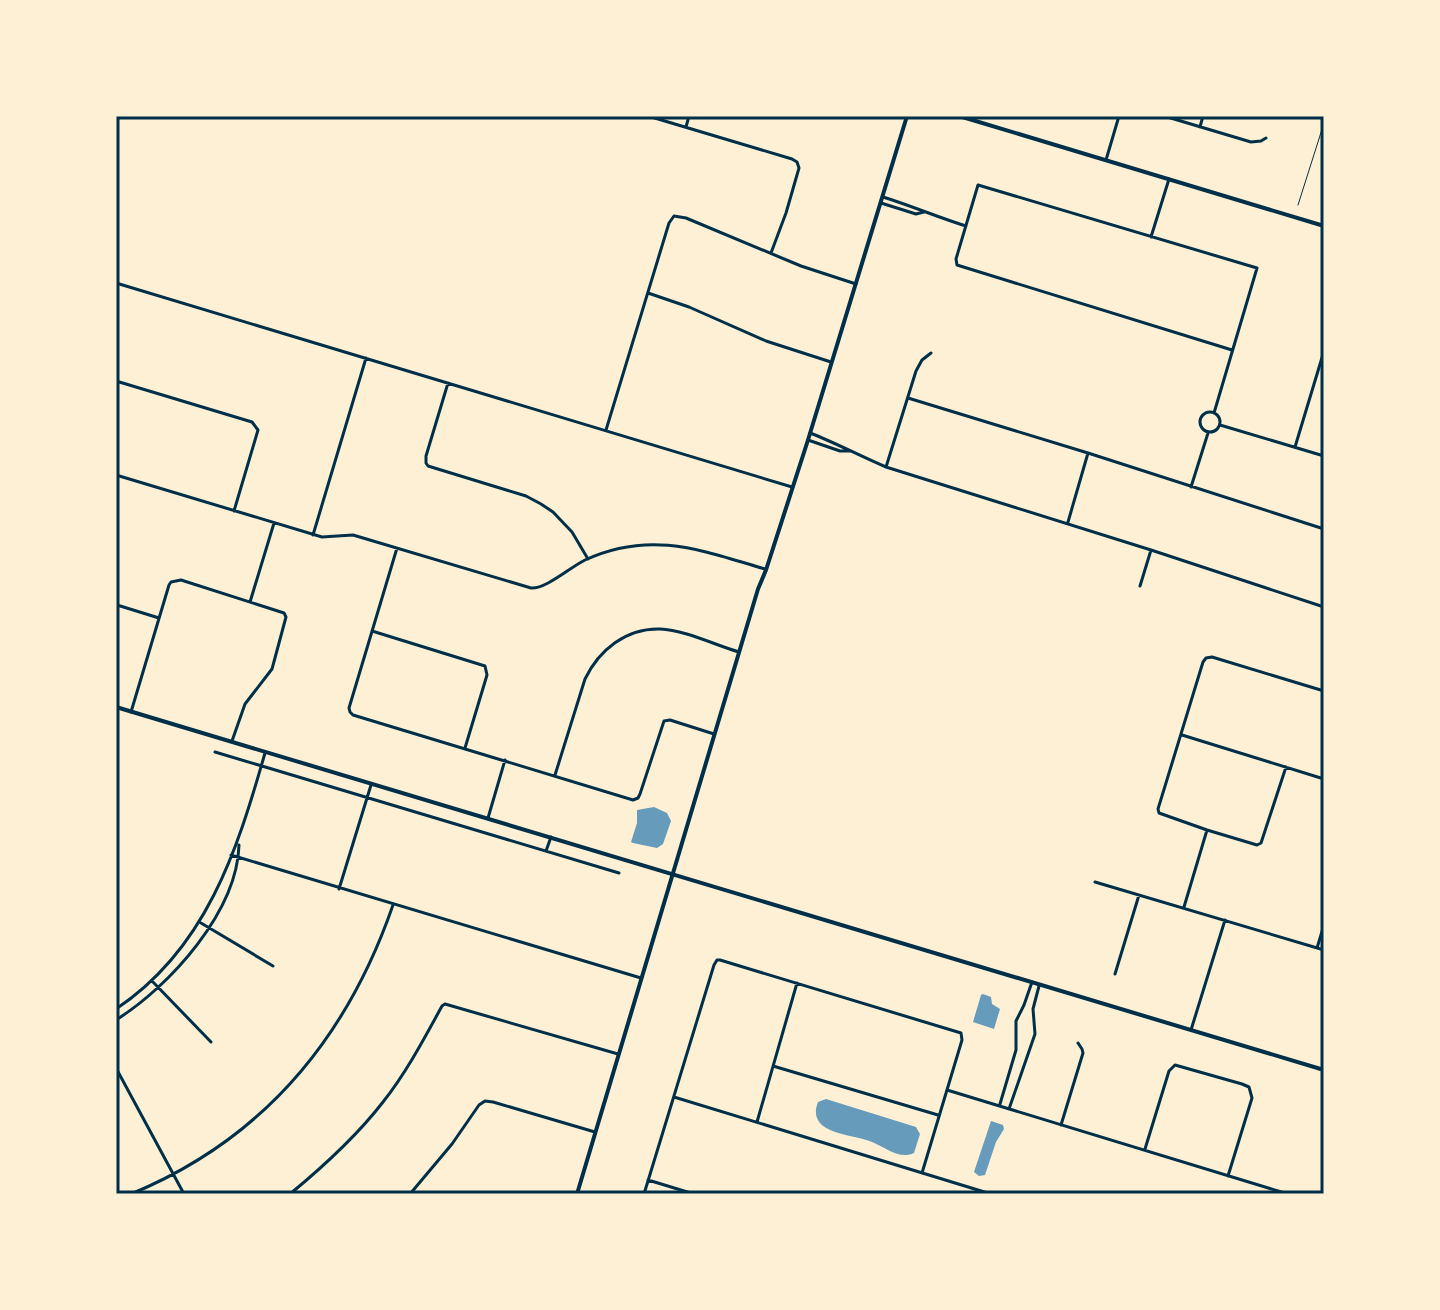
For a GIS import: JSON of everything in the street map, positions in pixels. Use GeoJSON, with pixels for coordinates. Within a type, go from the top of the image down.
{"type":"FeatureCollection","features":[{"type":"Feature","properties":{"kind":"street"},"geometry":{"type":"LineString","coordinates":[[648,116],[792,159],[798,164],[786,213],[770,254]]}},
{"type":"Feature","properties":{"kind":"street"},"geometry":{"type":"LineString","coordinates":[[686,127],[689,116]]}},
{"type":"Feature","properties":{"kind":"street"},"geometry":{"type":"LineString","coordinates":[[577,1194],[758,589],[808,440],[907,116]]}},
{"type":"Feature","properties":{"kind":"street"},"geometry":{"type":"LineString","coordinates":[[959,116],[1324,226]]}},
{"type":"Feature","properties":{"kind":"street"},"geometry":{"type":"LineString","coordinates":[[1106,160],[1119,116]]}},
{"type":"Feature","properties":{"kind":"street"},"geometry":{"type":"LineString","coordinates":[[1164,116],[1251,142],[1266,138]]}},
{"type":"Feature","properties":{"kind":"street"},"geometry":{"type":"LineString","coordinates":[[1200,127],[1203,116]]}},
{"type":"Feature","properties":{"kind":"street"},"geometry":{"type":"LineString","coordinates":[[1151,237],[1169,179]]}},
{"type":"Feature","properties":{"kind":"street"},"geometry":{"type":"LineString","coordinates":[[1214,413],[1257,268],[978,185],[956,264],[959,267],[1232,350]]}},
{"type":"Feature","properties":{"kind":"street"},"geometry":{"type":"LineString","coordinates":[[881,200],[916,214],[924,212],[966,226]]}},
{"type":"Feature","properties":{"kind":"street"},"geometry":{"type":"LineString","coordinates":[[606,430],[669,223],[674,216],[681,216],[770,254],[856,284]]}},
{"type":"Feature","properties":{"kind":"street"},"geometry":{"type":"LineString","coordinates":[[116,283],[792,487]]}},
{"type":"Feature","properties":{"kind":"street"},"geometry":{"type":"LineString","coordinates":[[648,293],[689,307],[766,341],[831,362]]}},
{"type":"Feature","properties":{"kind":"street"},"geometry":{"type":"LineString","coordinates":[[1295,447],[1324,351]]}},
{"type":"Feature","properties":{"kind":"street"},"geometry":{"type":"LineString","coordinates":[[886,467],[920,362],[931,353]]}},
{"type":"Feature","properties":{"kind":"street"},"geometry":{"type":"LineString","coordinates":[[313,535],[366,358]]}},
{"type":"Feature","properties":{"kind":"street"},"geometry":{"type":"LineString","coordinates":[[1316,378],[1324,380]]}},
{"type":"Feature","properties":{"kind":"street"},"geometry":{"type":"LineString","coordinates":[[116,381],[252,422],[258,430],[234,511]]}},
{"type":"Feature","properties":{"kind":"street"},"geometry":{"type":"LineString","coordinates":[[448,383],[426,456],[428,466],[526,496],[541,504],[572,532],[588,559]]}},
{"type":"Feature","properties":{"kind":"street"},"geometry":{"type":"LineString","coordinates":[[908,398],[1324,529]]}},
{"type":"Feature","properties":{"kind":"street"},"geometry":{"type":"LineString","coordinates":[[1205,413],[1214,413],[1219,417],[1220,425],[1215,431],[1208,432],[1202,427],[1201,419],[1205,413]]}},
{"type":"Feature","properties":{"kind":"street"},"geometry":{"type":"LineString","coordinates":[[1220,425],[1324,456]]}},
{"type":"Feature","properties":{"kind":"street"},"geometry":{"type":"LineString","coordinates":[[1191,487],[1208,432]]}},
{"type":"Feature","properties":{"kind":"street"},"geometry":{"type":"LineString","coordinates":[[810,433],[886,467],[1324,607]]}},
{"type":"Feature","properties":{"kind":"street"},"geometry":{"type":"LineString","coordinates":[[808,440],[840,451],[850,451]]}},
{"type":"Feature","properties":{"kind":"street"},"geometry":{"type":"LineString","coordinates":[[1067,523],[1088,453]]}},
{"type":"Feature","properties":{"kind":"street"},"geometry":{"type":"LineString","coordinates":[[116,475],[313,535],[326,538],[353,535],[534,588],[542,587],[588,559],[618,549],[655,544],[695,549],[766,570]]}},
{"type":"Feature","properties":{"kind":"street"},"geometry":{"type":"LineString","coordinates":[[250,602],[274,523]]}},
{"type":"Feature","properties":{"kind":"street"},"geometry":{"type":"LineString","coordinates":[[397,548],[349,708],[353,715],[631,799],[638,798],[662,724],[666,720],[714,734]]}},
{"type":"Feature","properties":{"kind":"street"},"geometry":{"type":"LineString","coordinates":[[1140,586],[1151,550]]}},
{"type":"Feature","properties":{"kind":"street"},"geometry":{"type":"LineString","coordinates":[[131,712],[171,582],[181,580],[284,613],[286,622],[272,669],[245,704],[232,742]]}},
{"type":"Feature","properties":{"kind":"street"},"geometry":{"type":"LineString","coordinates":[[117,605],[159,618]]}},
{"type":"Feature","properties":{"kind":"street"},"geometry":{"type":"LineString","coordinates":[[555,775],[585,679],[600,654],[611,645],[634,633],[659,629],[739,652]]}},
{"type":"Feature","properties":{"kind":"street"},"geometry":{"type":"LineString","coordinates":[[372,631],[483,664],[487,671],[465,748]]}},
{"type":"Feature","properties":{"kind":"street"},"geometry":{"type":"LineString","coordinates":[[1286,767],[1261,843],[1257,845],[1159,813],[1206,658],[1212,657],[1324,691]]}},
{"type":"Feature","properties":{"kind":"street"},"geometry":{"type":"LineString","coordinates":[[116,707],[1324,1070]]}},
{"type":"Feature","properties":{"kind":"street"},"geometry":{"type":"LineString","coordinates":[[1181,734],[1324,779]]}},
{"type":"Feature","properties":{"kind":"street"},"geometry":{"type":"LineString","coordinates":[[215,752],[619,873]]}},
{"type":"Feature","properties":{"kind":"street"},"geometry":{"type":"LineString","coordinates":[[116,1009],[152,981],[178,954],[200,922],[239,841],[266,752]]}},
{"type":"Feature","properties":{"kind":"street"},"geometry":{"type":"LineString","coordinates":[[488,818],[505,760]]}},
{"type":"Feature","properties":{"kind":"street"},"geometry":{"type":"LineString","coordinates":[[339,889],[371,783]]}},
{"type":"Feature","properties":{"kind":"street"},"geometry":{"type":"LineString","coordinates":[[1183,908],[1207,830]]}},
{"type":"Feature","properties":{"kind":"street"},"geometry":{"type":"LineString","coordinates":[[546,851],[551,837]]}},
{"type":"Feature","properties":{"kind":"street"},"geometry":{"type":"LineString","coordinates":[[116,1020],[139,1005],[186,959],[208,927],[226,894],[238,858],[239,841]]}},
{"type":"Feature","properties":{"kind":"street"},"geometry":{"type":"LineString","coordinates":[[231,855],[641,978]]}},
{"type":"Feature","properties":{"kind":"street"},"geometry":{"type":"LineString","coordinates":[[1095,882],[1324,950]]}},
{"type":"Feature","properties":{"kind":"street"},"geometry":{"type":"LineString","coordinates":[[1115,974],[1139,895]]}},
{"type":"Feature","properties":{"kind":"street"},"geometry":{"type":"LineString","coordinates":[[131,1194],[200,1159],[261,1113],[311,1059],[332,1033],[364,978],[393,905]]}},
{"type":"Feature","properties":{"kind":"street"},"geometry":{"type":"LineString","coordinates":[[1191,1030],[1225,920]]}},
{"type":"Feature","properties":{"kind":"street"},"geometry":{"type":"LineString","coordinates":[[200,922],[273,966]]}},
{"type":"Feature","properties":{"kind":"street"},"geometry":{"type":"LineString","coordinates":[[1317,948],[1324,925]]}},
{"type":"Feature","properties":{"kind":"street"},"geometry":{"type":"LineString","coordinates":[[644,1194],[717,960],[962,1034],[922,1173]]}},
{"type":"Feature","properties":{"kind":"street"},"geometry":{"type":"LineString","coordinates":[[152,981],[211,1042]]}},
{"type":"Feature","properties":{"kind":"street"},"geometry":{"type":"LineString","coordinates":[[1000,1106],[1016,1053],[1016,1021],[1032,982]]}},
{"type":"Feature","properties":{"kind":"street"},"geometry":{"type":"LineString","coordinates":[[757,1122],[797,983]]}},
{"type":"Feature","properties":{"kind":"street"},"geometry":{"type":"LineString","coordinates":[[1009,1109],[1035,1034],[1033,1013],[1040,985]]}},
{"type":"Feature","properties":{"kind":"street"},"geometry":{"type":"LineString","coordinates":[[290,1194],[354,1136],[384,1101],[445,1004],[618,1054]]}},
{"type":"Feature","properties":{"kind":"street"},"geometry":{"type":"LineString","coordinates":[[1061,1125],[1083,1053],[1078,1043]]}},
{"type":"Feature","properties":{"kind":"street"},"geometry":{"type":"LineString","coordinates":[[1144,1150],[1169,1071],[1175,1065],[1249,1087],[1252,1098],[1228,1176]]}},
{"type":"Feature","properties":{"kind":"street"},"geometry":{"type":"LineString","coordinates":[[773,1066],[939,1116]]}},
{"type":"Feature","properties":{"kind":"street"},"geometry":{"type":"LineString","coordinates":[[116,1068],[184,1194]]}},
{"type":"Feature","properties":{"kind":"street"},"geometry":{"type":"LineString","coordinates":[[947,1090],[1288,1194]]}},
{"type":"Feature","properties":{"kind":"street"},"geometry":{"type":"LineString","coordinates":[[674,1097],[991,1194]]}},
{"type":"Feature","properties":{"kind":"street"},"geometry":{"type":"LineString","coordinates":[[410,1194],[485,1101],[595,1132]]}},
{"type":"Feature","properties":{"kind":"street"},"geometry":{"type":"LineString","coordinates":[[648,1180],[694,1194]]}},
{"type":"Feature","properties":{"kind":"lane"},"geometry":{"type":"LineString","coordinates":[[1298,205],[1324,123]]}},
{"type":"Feature","properties":{"kind":"water"},"geometry":{"type":"Polygon","coordinates":[[[654,807],[667,813],[671,821],[663,844],[657,848],[631,842],[637,810],[654,807]]]}},
{"type":"Feature","properties":{"kind":"water"},"geometry":{"type":"Polygon","coordinates":[[[983,994],[991,997],[992,1004],[1000,1009],[994,1029],[973,1022],[983,994]]]}},
{"type":"Feature","properties":{"kind":"water"},"geometry":{"type":"Polygon","coordinates":[[[826,1099],[916,1127],[920,1134],[914,1153],[898,1154],[825,1127],[816,1113],[818,1102],[826,1099]]]}},
{"type":"Feature","properties":{"kind":"water"},"geometry":{"type":"Polygon","coordinates":[[[991,1121],[1003,1125],[1004,1129],[996,1142],[985,1175],[979,1176],[974,1172],[991,1121]]]}}]}
